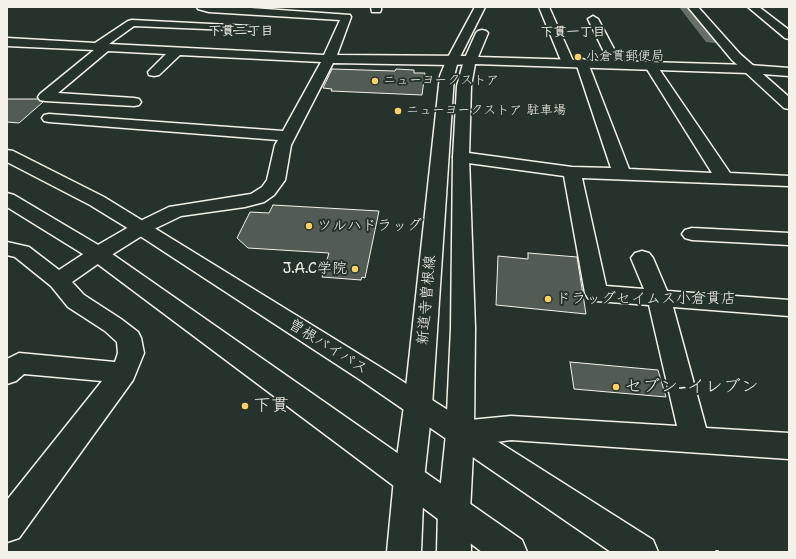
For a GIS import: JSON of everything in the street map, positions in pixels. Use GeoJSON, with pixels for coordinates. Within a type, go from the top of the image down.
{"type":"FeatureCollection","features":[{"type":"Feature","properties":{"kind":"main road"},"geometry":{"type":"LineString","coordinates":[[59,281],[98,254],[141,228],[176,211],[245,201],[268,191],[276,180],[283,145],[329,59],[346,17],[245,9],[209,9],[202,7]]}},
{"type":"Feature","properties":{"kind":"main road"},"geometry":{"type":"LineString","coordinates":[[544,7],[575,63],[622,174]]}},
{"type":"Feature","properties":{"kind":"main road"},"geometry":{"type":"LineString","coordinates":[[692,7],[736,57],[789,105]]}},
{"type":"Feature","properties":{"kind":"main road"},"geometry":{"type":"LineString","coordinates":[[753,7],[789,36]]}},
{"type":"Feature","properties":{"kind":"main road","name":"新道寺曽根線"},"geometry":{"type":"LineString","coordinates":[[404,552],[409,478],[418,406],[447,76],[461,60],[484,14]]}},
{"type":"Feature","properties":{"kind":"main road"},"geometry":{"type":"LineString","coordinates":[[593,19],[616,64]]}},
{"type":"Feature","properties":{"kind":"main road"},"geometry":{"type":"LineString","coordinates":[[134,102],[45,97],[101,47],[132,23],[250,29]]}},
{"type":"Feature","properties":{"kind":"main road"},"geometry":{"type":"LineString","coordinates":[[7,42],[329,59],[461,60],[616,64],[789,72]]}},
{"type":"Feature","properties":{"kind":"main road"},"geometry":{"type":"LineString","coordinates":[[154,72],[178,50]]}},
{"type":"Feature","properties":{"kind":"main road","name":"新道寺曽根線"},"geometry":{"type":"LineString","coordinates":[[454,552],[454,511],[460,434],[463,316],[461,157],[464,86],[461,60]]}},
{"type":"Feature","properties":{"kind":"main road"},"geometry":{"type":"LineString","coordinates":[[651,66],[725,178]]}},
{"type":"Feature","properties":{"kind":"main road"},"geometry":{"type":"LineString","coordinates":[[49,118],[288,136]]}},
{"type":"Feature","properties":{"kind":"main road","name":"曽根バイパス"},"geometry":{"type":"LineString","coordinates":[[7,155],[97,200],[371,374],[641,552]]}},
{"type":"Feature","properties":{"kind":"main road"},"geometry":{"type":"LineString","coordinates":[[461,157],[572,172],[789,181]]}},
{"type":"Feature","properties":{"kind":"main road"},"geometry":{"type":"LineString","coordinates":[[572,172],[596,293],[789,308]]}},
{"type":"Feature","properties":{"kind":"main road"},"geometry":{"type":"LineString","coordinates":[[7,199],[98,254],[510,552]]}},
{"type":"Feature","properties":{"kind":"main road"},"geometry":{"type":"LineString","coordinates":[[692,234],[789,239]]}},
{"type":"Feature","properties":{"kind":"main road"},"geometry":{"type":"LineString","coordinates":[[7,248],[22,252],[59,281],[76,301],[113,324],[129,338],[131,353],[124,373],[7,526]]}},
{"type":"Feature","properties":{"kind":"main road"},"geometry":{"type":"LineString","coordinates":[[642,258],[659,298],[695,440]]}},
{"type":"Feature","properties":{"kind":"main road"},"geometry":{"type":"LineString","coordinates":[[7,374],[19,363],[124,373]]}},
{"type":"Feature","properties":{"kind":"main road"},"geometry":{"type":"LineString","coordinates":[[460,434],[511,428],[789,446]]}},
{"type":"Feature","properties":{"kind":"building","name":"ニューヨークストア"},"geometry":{"type":"Polygon","coordinates":[[[332,69],[395,71],[396,69],[414,70],[414,73],[425,73],[422,95],[331,91],[332,89],[323,88],[332,69]]]}},
{"type":"Feature","properties":{"kind":"building"},"geometry":{"type":"Polygon","coordinates":[[[7,99],[38,99],[43,102],[19,123],[7,122],[7,99]]]}},
{"type":"Feature","properties":{"kind":"building","name":"ツルハドラッグ"},"geometry":{"type":"Polygon","coordinates":[[[273,205],[379,211],[365,278],[362,277],[361,280],[322,277],[329,253],[248,248],[237,238],[250,212],[269,213],[273,205]]]}},
{"type":"Feature","properties":{"kind":"building"},"geometry":{"type":"Polygon","coordinates":[[[528,253],[577,257],[586,314],[496,305],[498,256],[528,259],[528,253]]]}},
{"type":"Feature","properties":{"kind":"building"},"geometry":{"type":"Polygon","coordinates":[[[570,362],[658,370],[666,397],[574,389],[570,362]]]}},
{"type":"Feature","properties":{"kind":"waterway"},"geometry":{"type":"LineString","coordinates":[[688,7],[714,37]]}},
{"type":"Feature","properties":{"kind":"place","name":"小倉貫郵便局"},"geometry":{"type":"Point","coordinates":[578,57]}},
{"type":"Feature","properties":{"kind":"place","name":"ニューヨークストア"},"geometry":{"type":"Point","coordinates":[375,81]}},
{"type":"Feature","properties":{"kind":"place","name":"ニューヨークストア 駐車場"},"geometry":{"type":"Point","coordinates":[398,111]}},
{"type":"Feature","properties":{"kind":"place","name":"ツルハドラッグ"},"geometry":{"type":"Point","coordinates":[309,226]}},
{"type":"Feature","properties":{"kind":"place","name":"J.A.C学院"},"geometry":{"type":"Point","coordinates":[355,269]}},
{"type":"Feature","properties":{"kind":"place","name":"ドラッグセイムス小倉貫店"},"geometry":{"type":"Point","coordinates":[548,299]}},
{"type":"Feature","properties":{"kind":"place","name":"セブン-イレブン"},"geometry":{"type":"Point","coordinates":[616,387]}},
{"type":"Feature","properties":{"kind":"place","name":"下貫"},"geometry":{"type":"Point","coordinates":[245,406]}},
{"type":"Feature","properties":{"kind":"district","name":"下貫二丁目"},"geometry":{"type":"Point","coordinates":[241,32]}},
{"type":"Feature","properties":{"kind":"district","name":"下貫一丁目"},"geometry":{"type":"Point","coordinates":[573,33]}}]}
